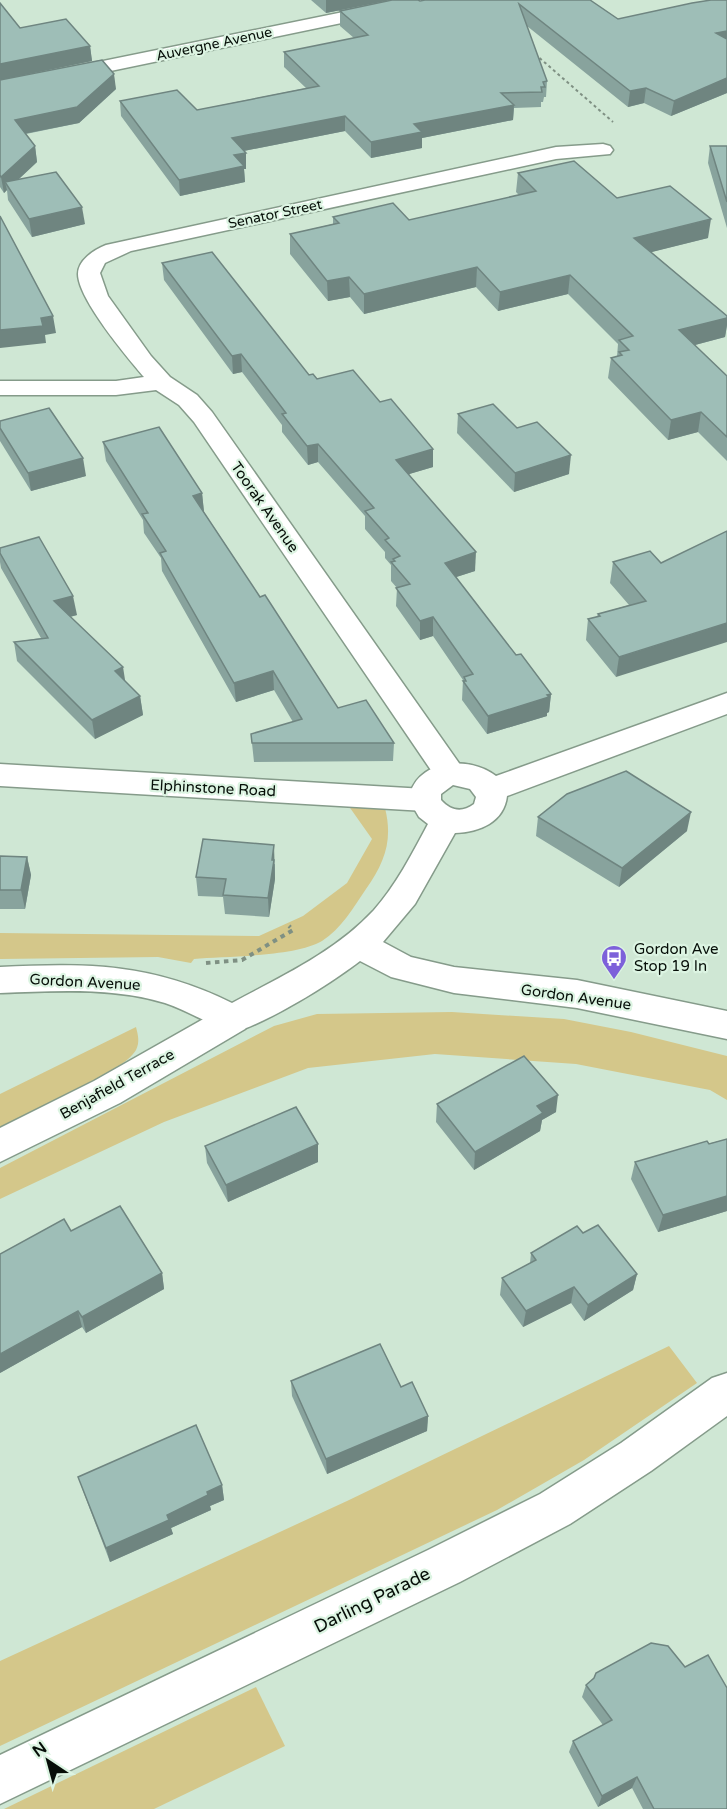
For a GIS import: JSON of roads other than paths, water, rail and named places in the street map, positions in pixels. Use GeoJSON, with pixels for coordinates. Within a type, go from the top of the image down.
{"type":"FeatureCollection","features":[{"type":"Feature","properties":{"kind":"street","name":"Auvergne Avenue"},"geometry":{"type":"LineString","coordinates":[[0,88],[428,0]]}},
{"type":"Feature","properties":{"kind":"street","name":"Senator Street"},"geometry":{"type":"LineString","coordinates":[[161,382],[134,352],[89,281],[91,267],[96,260],[108,252],[124,246],[556,153],[603,150]]}},
{"type":"Feature","properties":{"kind":"street"},"geometry":{"type":"LineString","coordinates":[[0,388],[116,388],[161,382]]}},
{"type":"Feature","properties":{"kind":"street","name":"Toorak Avenue"},"geometry":{"type":"LineString","coordinates":[[161,382],[188,400],[203,417],[450,774]]}},
{"type":"Feature","properties":{"kind":"street"},"geometry":{"type":"LineString","coordinates":[[490,790],[727,703]]}},
{"type":"Feature","properties":{"kind":"street"},"geometry":{"type":"LineString","coordinates":[[233,1019],[297,984],[358,945],[387,917],[422,864],[435,810],[428,786],[450,774],[474,777],[490,790],[491,804],[482,816],[465,822],[435,810]]}},
{"type":"Feature","properties":{"kind":"street","name":"Elphinstone Road"},"geometry":{"type":"LineString","coordinates":[[0,775],[435,810]]}},
{"type":"Feature","properties":{"kind":"street","name":"Gordon Avenue"},"geometry":{"type":"LineString","coordinates":[[358,945],[403,968],[454,980],[577,994],[727,1025]]}},
{"type":"Feature","properties":{"kind":"street","name":"Gordon Avenue"},"geometry":{"type":"LineString","coordinates":[[0,980],[58,978],[114,981],[150,986],[177,994],[233,1019]]}},
{"type":"Feature","properties":{"kind":"street","name":"Benjafield Terrace"},"geometry":{"type":"LineString","coordinates":[[0,1146],[107,1092],[233,1019]]}},
{"type":"Feature","properties":{"kind":"street","name":"Darling Parade"},"geometry":{"type":"LineString","coordinates":[[0,1780],[444,1566],[555,1509],[636,1457],[727,1392]]}},
{"type":"Feature","properties":{"kind":"place","name":"Gordon Ave Stop 19 In"},"geometry":{"type":"Point","coordinates":[614,981]}}]}
